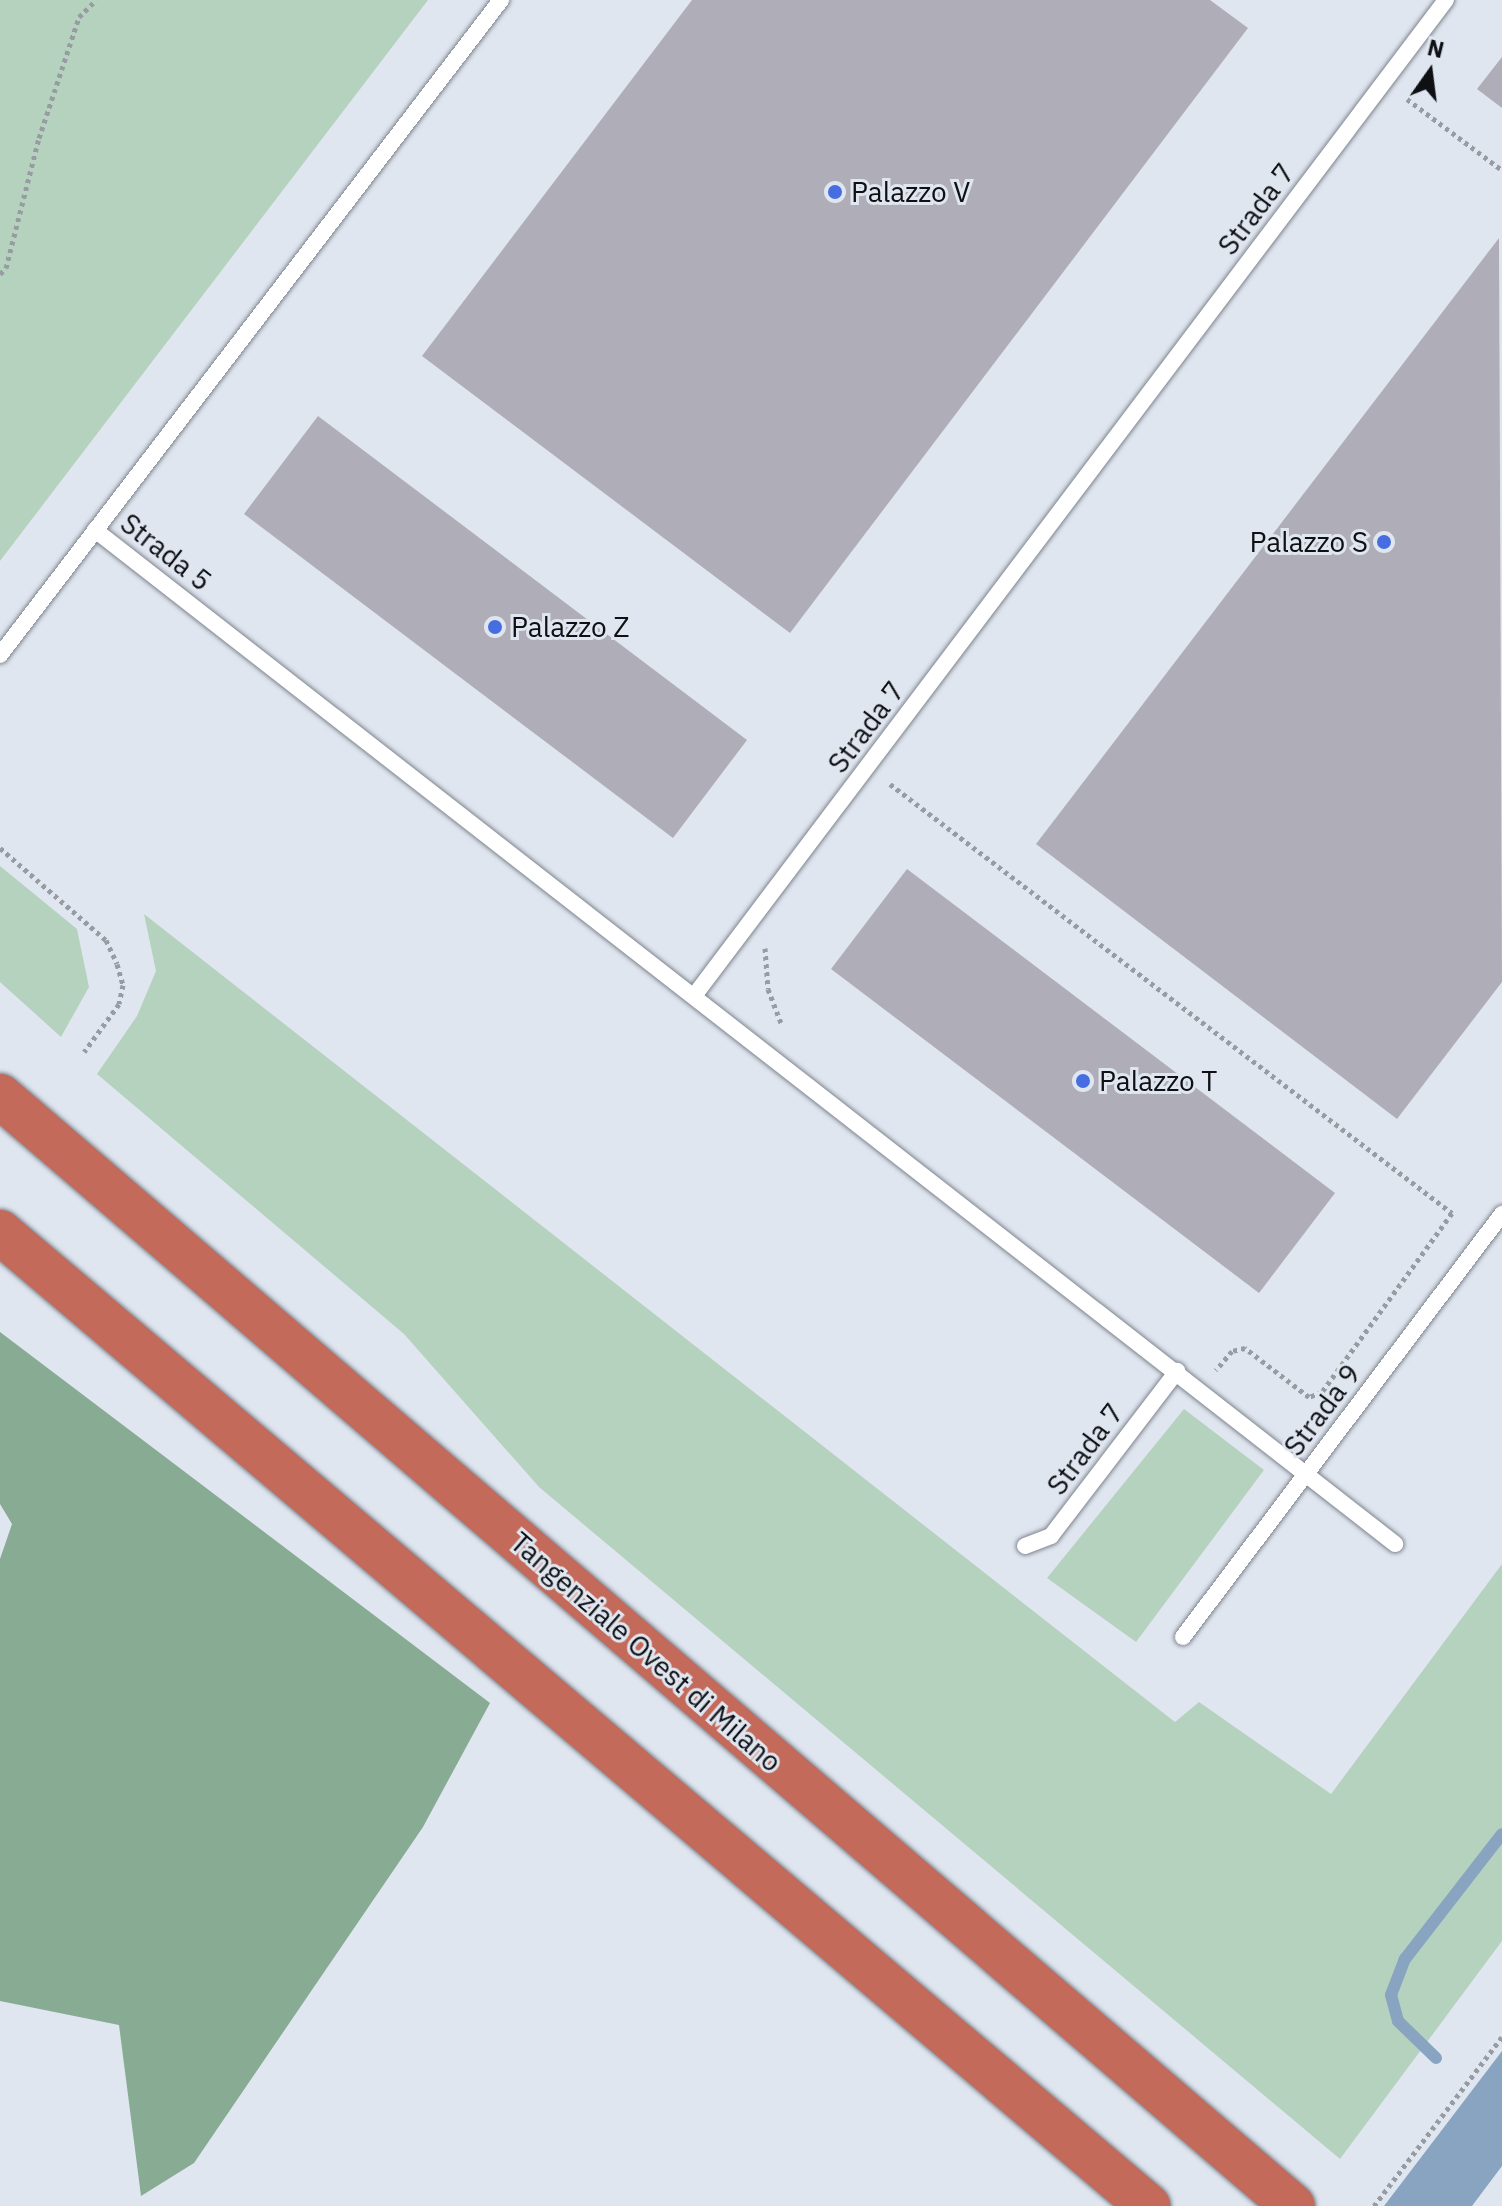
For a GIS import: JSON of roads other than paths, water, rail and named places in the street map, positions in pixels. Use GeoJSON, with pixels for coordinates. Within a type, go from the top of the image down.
{"type":"FeatureCollection","features":[{"type":"Feature","properties":{"kind":"highway","name":"Tangenziale Ovest di Milano"},"geometry":{"type":"LineString","coordinates":[[0,1096],[1293,2206]]}},
{"type":"Feature","properties":{"kind":"highway"},"geometry":{"type":"LineString","coordinates":[[6,1238],[1148,2206]]}},
{"type":"Feature","properties":{"kind":"lane","name":"Strada 5"},"geometry":{"type":"LineString","coordinates":[[501,0],[95,530],[694,996]]}},
{"type":"Feature","properties":{"kind":"lane","name":"Strada 7"},"geometry":{"type":"LineString","coordinates":[[694,996],[1446,0]]}},
{"type":"Feature","properties":{"kind":"lane"},"geometry":{"type":"LineString","coordinates":[[0,655],[95,530]]}},
{"type":"Feature","properties":{"kind":"lane"},"geometry":{"type":"LineString","coordinates":[[694,996],[1395,1544]]}},
{"type":"Feature","properties":{"kind":"lane","name":"Strada 9"},"geometry":{"type":"LineString","coordinates":[[1183,1637],[1502,1214]]}},
{"type":"Feature","properties":{"kind":"lane","name":"Strada 7"},"geometry":{"type":"LineString","coordinates":[[1025,1546],[1051,1536],[1177,1371]]}},
{"type":"Feature","properties":{"kind":"water"},"geometry":{"type":"Polygon","coordinates":[[[1502,2051],[1502,2166],[1472,2206],[1384,2206],[1502,2051]]]}},
{"type":"Feature","properties":{"kind":"waterway"},"geometry":{"type":"LineString","coordinates":[[1436,2058],[1398,2021],[1391,1995],[1405,1959],[1502,1834]]}},
{"type":"Feature","properties":{"kind":"place","name":"Palazzo V"},"geometry":{"type":"Point","coordinates":[835,192]}},
{"type":"Feature","properties":{"kind":"place","name":"Palazzo S"},"geometry":{"type":"Point","coordinates":[1384,542]}},
{"type":"Feature","properties":{"kind":"place","name":"Palazzo Z"},"geometry":{"type":"Point","coordinates":[495,627]}},
{"type":"Feature","properties":{"kind":"place","name":"Palazzo T"},"geometry":{"type":"Point","coordinates":[1083,1081]}}]}
